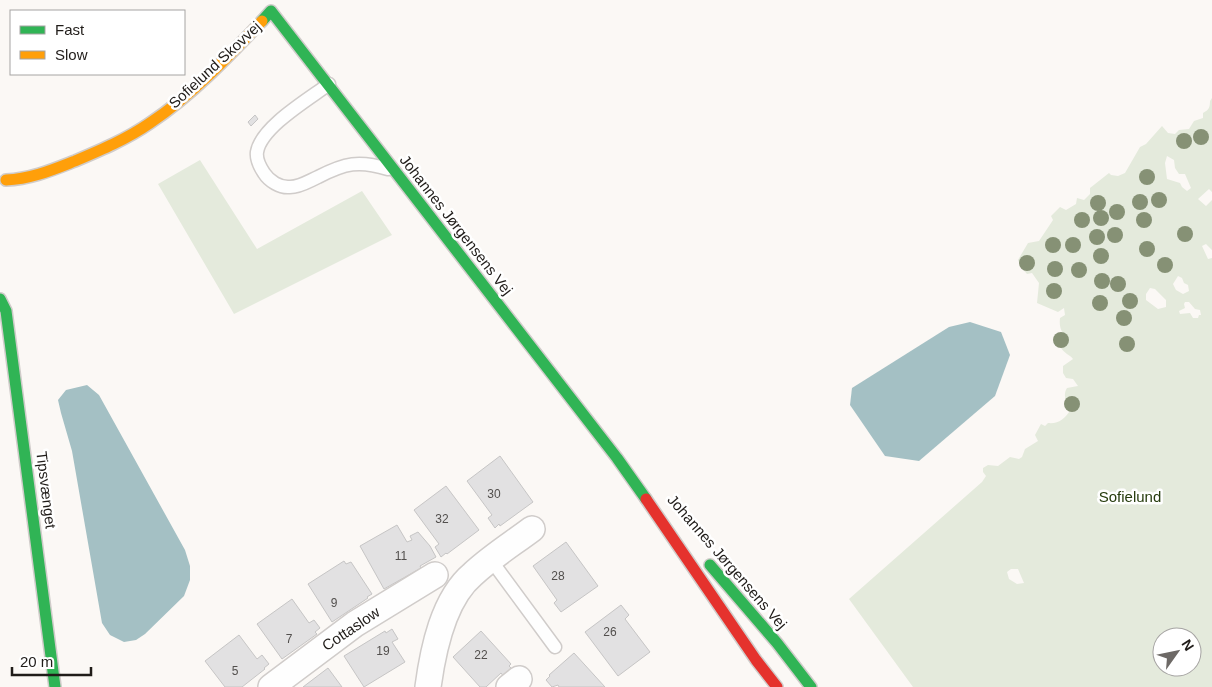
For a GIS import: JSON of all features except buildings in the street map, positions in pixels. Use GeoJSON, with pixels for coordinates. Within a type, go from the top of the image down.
{"type":"FeatureCollection","features":[{"type":"Feature","properties":{"kind":"street","name":"Johannes Jørgensens Vej"},"geometry":{"type":"LineString","coordinates":[[277,6],[329,84],[395,171],[617,458],[687,539]]}},
{"type":"Feature","properties":{"kind":"street","name":"Sofielund Skovvej"},"geometry":{"type":"LineString","coordinates":[[3,176],[26,179],[40,175],[106,147],[143,128],[161,116],[203,79],[277,6]]}},
{"type":"Feature","properties":{"kind":"street","name":"Tipsvænget"},"geometry":{"type":"LineString","coordinates":[[0,299],[4,304],[8,320],[55,687]]}},
{"type":"Feature","properties":{"kind":"street","name":"Johannes Jørgensens Vej"},"geometry":{"type":"LineString","coordinates":[[617,458],[756,660],[777,687]]}},
{"type":"Feature","properties":{"kind":"street"},"geometry":{"type":"LineString","coordinates":[[428,687],[439,632],[451,602],[471,575],[532,529]]}},
{"type":"Feature","properties":{"kind":"street","name":"Johannes Jørgensens Vej"},"geometry":{"type":"LineString","coordinates":[[700,554],[811,687]]}},
{"type":"Feature","properties":{"kind":"street","name":"Cottaslow"},"geometry":{"type":"LineString","coordinates":[[271,687],[355,624],[435,575]]}},
{"type":"Feature","properties":{"kind":"lane"},"geometry":{"type":"LineString","coordinates":[[329,84],[282,119],[268,132],[261,142],[257,153],[259,166],[266,177],[277,185],[289,188],[302,185],[329,172],[360,163],[395,171]]}},
{"type":"Feature","properties":{"kind":"lane"},"geometry":{"type":"LineString","coordinates":[[491,560],[555,647]]}},
{"type":"Feature","properties":{"kind":"green space","name":"Sofielund"},"geometry":{"type":"Polygon","coordinates":[[[1212,98],[1212,192],[1209,189],[1198,199],[1206,206],[1212,200],[1212,250],[1206,244],[1202,246],[1208,259],[1212,258],[1212,687],[913,687],[849,599],[982,482],[986,476],[983,468],[988,465],[998,466],[1010,457],[1019,459],[1022,457],[1025,449],[1038,441],[1035,435],[1041,424],[1045,426],[1048,423],[1058,422],[1063,419],[1070,411],[1065,394],[1067,388],[1078,386],[1073,379],[1066,378],[1063,373],[1063,366],[1073,359],[1061,348],[1064,339],[1068,338],[1062,332],[1060,324],[1060,318],[1065,315],[1064,308],[1058,312],[1037,303],[1039,283],[1032,273],[1027,274],[1018,260],[1028,243],[1039,241],[1053,220],[1051,216],[1060,207],[1066,210],[1076,204],[1077,198],[1084,200],[1090,194],[1090,188],[1109,173],[1118,176],[1125,173],[1140,147],[1146,144],[1162,126],[1168,133],[1175,134],[1179,130],[1189,129],[1194,121],[1203,118],[1203,113],[1207,111],[1212,98]],[[1167,156],[1165,163],[1167,179],[1180,183],[1187,191],[1191,188],[1185,174],[1179,174],[1175,168],[1174,160],[1167,156]],[[1178,276],[1173,284],[1176,290],[1183,294],[1189,291],[1188,285],[1178,276]],[[1150,288],[1146,294],[1146,300],[1158,309],[1166,307],[1166,300],[1155,289],[1150,288]],[[1185,302],[1185,308],[1179,311],[1180,314],[1190,313],[1193,318],[1198,318],[1201,315],[1200,310],[1195,309],[1189,302],[1185,302]],[[1011,569],[1007,572],[1009,579],[1017,584],[1024,583],[1018,569],[1011,569]]]}},
{"type":"Feature","properties":{"kind":"green space"},"geometry":{"type":"Polygon","coordinates":[[[200,160],[257,249],[362,191],[392,235],[234,314],[158,184],[200,160]]]}},
{"type":"Feature","properties":{"kind":"water"},"geometry":{"type":"Polygon","coordinates":[[[970,322],[1001,332],[1010,355],[995,396],[919,461],[885,456],[850,405],[852,388],[949,327],[970,322]]]}},
{"type":"Feature","properties":{"kind":"water"},"geometry":{"type":"Polygon","coordinates":[[[87,385],[99,395],[185,550],[190,566],[190,580],[184,596],[145,634],[136,640],[124,642],[110,635],[102,623],[72,451],[58,400],[66,390],[87,385]]]}},
{"type":"Feature","properties":{"kind":"traffic: fast"},"geometry":{"type":"LineString","coordinates":[[262,21],[271,11],[617,458],[646,499]]}},
{"type":"Feature","properties":{"kind":"traffic: fast"},"geometry":{"type":"LineString","coordinates":[[0,299],[6,311],[55,687]]}},
{"type":"Feature","properties":{"kind":"traffic: fast"},"geometry":{"type":"LineString","coordinates":[[710,565],[777,643],[811,687]]}},
{"type":"Feature","properties":{"kind":"traffic: slow"},"geometry":{"type":"LineString","coordinates":[[6,180],[33,176],[58,168],[141,129],[195,88],[262,21]]}},
{"type":"Feature","properties":{"kind":"traffic: jam"},"geometry":{"type":"LineString","coordinates":[[646,499],[756,660],[777,687]]}}]}
